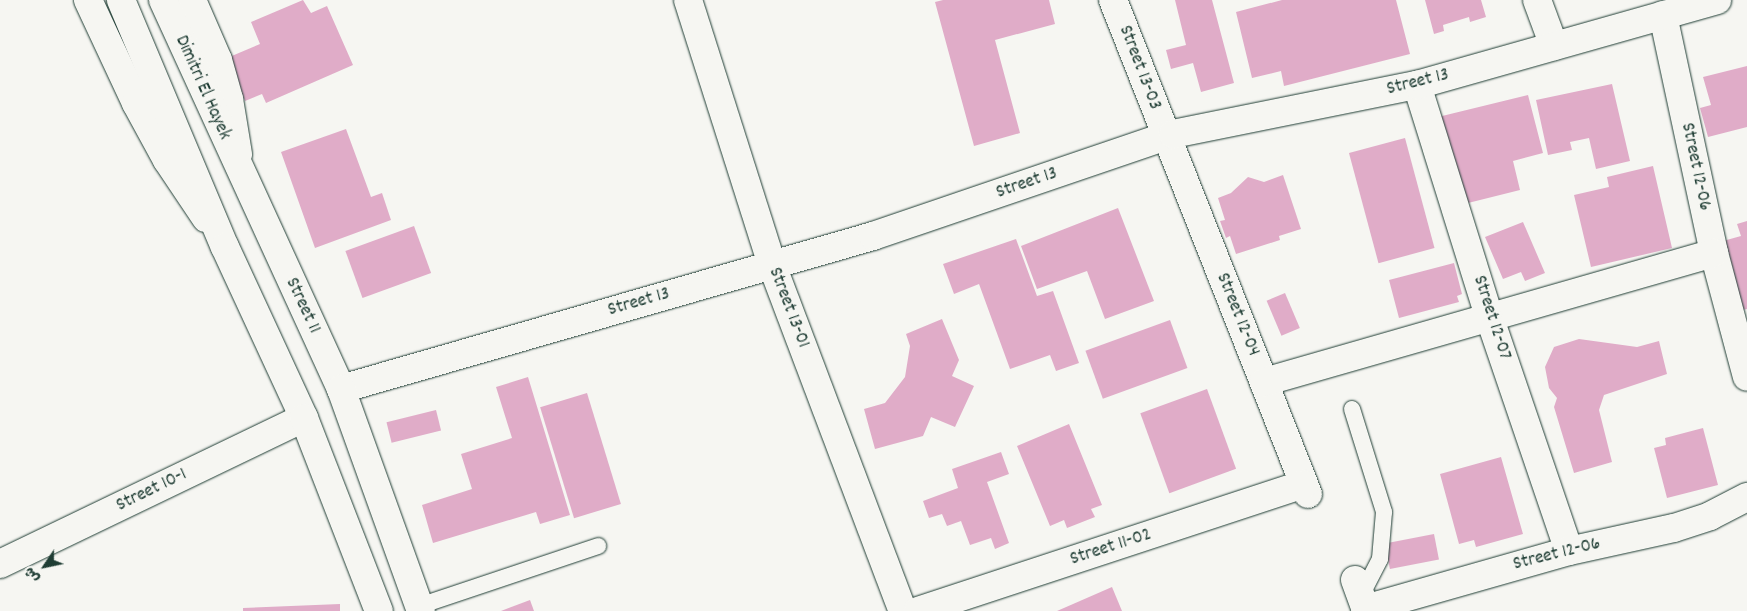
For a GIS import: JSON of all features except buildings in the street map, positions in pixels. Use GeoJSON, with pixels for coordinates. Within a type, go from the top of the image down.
{"type":"FeatureCollection","features":[{"type":"Feature","properties":{"kind":"street"},"geometry":{"type":"LineString","coordinates":[[88,0],[136,103],[167,160],[226,247]]}},
{"type":"Feature","properties":{"kind":"street"},"geometry":{"type":"LineString","coordinates":[[121,0],[226,247],[304,418],[378,611]]}},
{"type":"Feature","properties":{"kind":"street","name":"Dimitri El Hayek"},"geometry":{"type":"LineString","coordinates":[[162,0],[241,175]]}},
{"type":"Feature","properties":{"kind":"street","name":"Street 11"},"geometry":{"type":"LineString","coordinates":[[192,0],[218,60],[229,99],[241,175],[341,389],[420,608]]}},
{"type":"Feature","properties":{"kind":"street","name":"Street 13-01"},"geometry":{"type":"LineString","coordinates":[[688,0],[772,265],[903,611]]}},
{"type":"Feature","properties":{"kind":"street","name":"Street 13-03"},"geometry":{"type":"LineString","coordinates":[[1113,0],[1165,137]]}},
{"type":"Feature","properties":{"kind":"street"},"geometry":{"type":"LineString","coordinates":[[1537,0],[1554,46]]}},
{"type":"Feature","properties":{"kind":"street","name":"Street 13"},"geometry":{"type":"LineString","coordinates":[[341,389],[873,236],[1165,137],[1417,84],[1718,0]]}},
{"type":"Feature","properties":{"kind":"street","name":"Street 12-06"},"geometry":{"type":"LineString","coordinates":[[1663,15],[1714,253],[1747,377]]}},
{"type":"Feature","properties":{"kind":"street","name":"Street 12-07"},"geometry":{"type":"LineString","coordinates":[[1417,84],[1489,316],[1569,551]]}},
{"type":"Feature","properties":{"kind":"street","name":"Street 12-04"},"geometry":{"type":"LineString","coordinates":[[1165,137],[1306,489]]}},
{"type":"Feature","properties":{"kind":"street"},"geometry":{"type":"LineString","coordinates":[[1264,382],[1714,253]]}},
{"type":"Feature","properties":{"kind":"street","name":"Street 10-1"},"geometry":{"type":"LineString","coordinates":[[0,564],[304,418]]}},
{"type":"Feature","properties":{"kind":"street","name":"Street 11-02"},"geometry":{"type":"LineString","coordinates":[[918,611],[1306,489]]}},
{"type":"Feature","properties":{"kind":"street","name":"Street 12-06"},"geometry":{"type":"LineString","coordinates":[[1362,599],[1674,528],[1710,516],[1747,498]]}},
{"type":"Feature","properties":{"kind":"lane"},"geometry":{"type":"LineString","coordinates":[[1352,410],[1384,512],[1380,559],[1362,599]]}},
{"type":"Feature","properties":{"kind":"lane"},"geometry":{"type":"LineString","coordinates":[[420,608],[598,546]]}}]}
